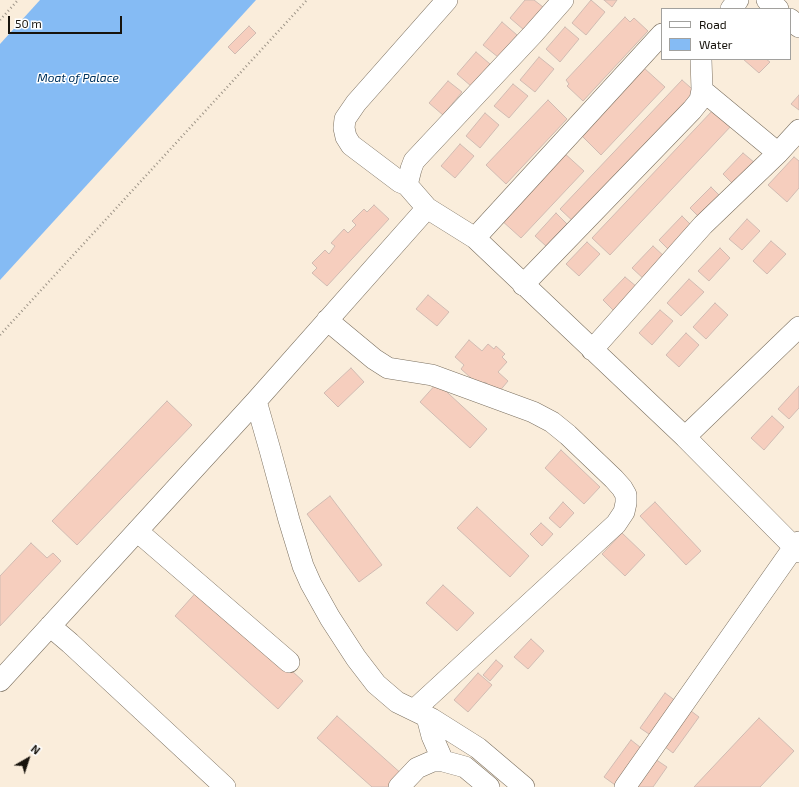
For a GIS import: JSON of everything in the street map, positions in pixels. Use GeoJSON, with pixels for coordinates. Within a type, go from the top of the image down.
{"type":"FeatureCollection","features":[{"type":"Feature","properties":{"kind":"street"},"geometry":{"type":"LineString","coordinates":[[447,0],[356,103],[345,119],[344,128],[346,137],[351,145],[400,182],[408,185],[428,208],[475,238],[797,547],[625,787]]}},
{"type":"Feature","properties":{"kind":"street"},"geometry":{"type":"LineString","coordinates":[[408,185],[410,169],[414,161],[563,0]]}},
{"type":"Feature","properties":{"kind":"street"},"geometry":{"type":"LineString","coordinates":[[732,8],[738,0]]}},
{"type":"Feature","properties":{"kind":"street"},"geometry":{"type":"LineString","coordinates":[[767,0],[777,8]]}},
{"type":"Feature","properties":{"kind":"street"},"geometry":{"type":"LineString","coordinates":[[791,21],[799,27]]}},
{"type":"Feature","properties":{"kind":"street"},"geometry":{"type":"LineString","coordinates":[[475,238],[661,35]]}},
{"type":"Feature","properties":{"kind":"street"},"geometry":{"type":"LineString","coordinates":[[524,285],[700,100],[702,90],[701,60]]}},
{"type":"Feature","properties":{"kind":"street"},"geometry":{"type":"LineString","coordinates":[[702,90],[778,153]]}},
{"type":"Feature","properties":{"kind":"street"},"geometry":{"type":"LineString","coordinates":[[592,350],[703,225],[778,153],[799,130]]}},
{"type":"Feature","properties":{"kind":"street"},"geometry":{"type":"LineString","coordinates":[[0,681],[256,401],[428,208]]}},
{"type":"Feature","properties":{"kind":"street"},"geometry":{"type":"LineString","coordinates":[[327,320],[374,360],[388,368],[432,375],[533,412],[552,422],[568,435],[614,479],[626,495],[624,512],[616,524],[421,714]]}},
{"type":"Feature","properties":{"kind":"street"},"geometry":{"type":"LineString","coordinates":[[684,437],[799,327]]}},
{"type":"Feature","properties":{"kind":"street"},"geometry":{"type":"LineString","coordinates":[[256,401],[288,520],[303,566],[330,618],[356,658],[376,684],[397,702],[421,714],[478,748],[524,787]]}},
{"type":"Feature","properties":{"kind":"street"},"geometry":{"type":"LineString","coordinates":[[137,531],[289,662]]}},
{"type":"Feature","properties":{"kind":"street"},"geometry":{"type":"LineString","coordinates":[[50,626],[225,787]]}},
{"type":"Feature","properties":{"kind":"street"},"geometry":{"type":"LineString","coordinates":[[421,714],[443,761]]}},
{"type":"Feature","properties":{"kind":"street"},"geometry":{"type":"LineString","coordinates":[[399,787],[417,768],[433,761],[443,761],[465,767],[489,787]]}},
{"type":"Feature","properties":{"kind":"path"},"geometry":{"type":"LineString","coordinates":[[0,20],[18,0]]}},
{"type":"Feature","properties":{"kind":"path"},"geometry":{"type":"LineString","coordinates":[[0,335],[307,0]]}},
{"type":"Feature","properties":{"kind":"water","name":"Moat of Palace"},"geometry":{"type":"Polygon","coordinates":[[[40,0],[256,0],[0,280],[0,44],[40,0]]]}},
{"type":"Feature","properties":{"kind":"building"},"geometry":{"type":"Polygon","coordinates":[[[525,0],[534,0],[543,7],[524,30],[510,18],[525,0]]]}},
{"type":"Feature","properties":{"kind":"building"},"geometry":{"type":"Polygon","coordinates":[[[591,0],[605,12],[586,35],[572,23],[591,0]]]}},
{"type":"Feature","properties":{"kind":"building"},"geometry":{"type":"Polygon","coordinates":[[[604,0],[617,0],[612,7],[604,0]]]}},
{"type":"Feature","properties":{"kind":"building"},"geometry":{"type":"Polygon","coordinates":[[[625,17],[630,22],[634,18],[648,31],[583,101],[567,86],[569,84],[566,80],[625,17]]]}},
{"type":"Feature","properties":{"kind":"building"},"geometry":{"type":"Polygon","coordinates":[[[502,22],[517,35],[498,57],[483,45],[502,22]]]}},
{"type":"Feature","properties":{"kind":"building"},"geometry":{"type":"Polygon","coordinates":[[[249,26],[256,33],[235,54],[228,47],[249,26]]]}},
{"type":"Feature","properties":{"kind":"building"},"geometry":{"type":"Polygon","coordinates":[[[565,27],[579,39],[560,62],[546,49],[565,27]]]}},
{"type":"Feature","properties":{"kind":"building"},"geometry":{"type":"Polygon","coordinates":[[[476,52],[490,64],[471,86],[457,74],[476,52]]]}},
{"type":"Feature","properties":{"kind":"building"},"geometry":{"type":"Polygon","coordinates":[[[539,57],[554,69],[535,92],[520,80],[539,57]]]}},
{"type":"Feature","properties":{"kind":"building"},"geometry":{"type":"Polygon","coordinates":[[[744,60],[767,60],[770,62],[759,73],[744,60]]]}},
{"type":"Feature","properties":{"kind":"building"},"geometry":{"type":"Polygon","coordinates":[[[644,68],[665,87],[601,155],[581,135],[644,68]]]}},
{"type":"Feature","properties":{"kind":"building"},"geometry":{"type":"Polygon","coordinates":[[[682,80],[699,95],[577,225],[560,209],[682,80]]]}},
{"type":"Feature","properties":{"kind":"building"},"geometry":{"type":"Polygon","coordinates":[[[448,81],[462,92],[443,115],[429,103],[448,81]]]}},
{"type":"Feature","properties":{"kind":"building"},"geometry":{"type":"Polygon","coordinates":[[[513,84],[528,96],[509,118],[494,106],[513,84]]]}},
{"type":"Feature","properties":{"kind":"building"},"geometry":{"type":"Polygon","coordinates":[[[799,95],[799,110],[791,104],[799,95]]]}},
{"type":"Feature","properties":{"kind":"building"},"geometry":{"type":"Polygon","coordinates":[[[548,100],[567,119],[506,184],[486,165],[548,100]]]}},
{"type":"Feature","properties":{"kind":"building"},"geometry":{"type":"Polygon","coordinates":[[[714,109],[732,125],[610,255],[592,238],[714,109]]]}},
{"type":"Feature","properties":{"kind":"building"},"geometry":{"type":"Polygon","coordinates":[[[485,113],[499,125],[480,148],[466,136],[485,113]]]}},
{"type":"Feature","properties":{"kind":"building"},"geometry":{"type":"Polygon","coordinates":[[[460,144],[474,156],[455,178],[441,166],[460,144]]]}},
{"type":"Feature","properties":{"kind":"building"},"geometry":{"type":"Polygon","coordinates":[[[563,152],[584,171],[521,238],[500,219],[563,152]]]}},
{"type":"Feature","properties":{"kind":"building"},"geometry":{"type":"Polygon","coordinates":[[[743,153],[755,163],[734,185],[723,174],[743,153]]]}},
{"type":"Feature","properties":{"kind":"building"},"geometry":{"type":"Polygon","coordinates":[[[794,157],[799,161],[799,188],[787,202],[768,185],[794,157]]]}},
{"type":"Feature","properties":{"kind":"building"},"geometry":{"type":"Polygon","coordinates":[[[711,187],[722,198],[702,220],[690,208],[711,187]]]}},
{"type":"Feature","properties":{"kind":"building"},"geometry":{"type":"Polygon","coordinates":[[[374,205],[389,219],[327,286],[312,273],[317,268],[312,263],[325,250],[329,254],[335,246],[331,243],[344,229],[348,233],[356,225],[352,221],[364,209],[367,212],[374,205]]]}},
{"type":"Feature","properties":{"kind":"building"},"geometry":{"type":"Polygon","coordinates":[[[556,213],[567,224],[546,246],[535,236],[556,213]]]}},
{"type":"Feature","properties":{"kind":"building"},"geometry":{"type":"Polygon","coordinates":[[[682,216],[694,228],[671,252],[659,240],[682,216]]]}},
{"type":"Feature","properties":{"kind":"building"},"geometry":{"type":"Polygon","coordinates":[[[747,219],[760,231],[742,250],[729,239],[747,219]]]}},
{"type":"Feature","properties":{"kind":"building"},"geometry":{"type":"Polygon","coordinates":[[[771,241],[786,254],[767,274],[753,261],[771,241]]]}},
{"type":"Feature","properties":{"kind":"building"},"geometry":{"type":"Polygon","coordinates":[[[587,242],[600,254],[579,276],[566,264],[587,242]]]}},
{"type":"Feature","properties":{"kind":"building"},"geometry":{"type":"Polygon","coordinates":[[[653,246],[666,258],[645,280],[632,268],[653,246]]]}},
{"type":"Feature","properties":{"kind":"building"},"geometry":{"type":"Polygon","coordinates":[[[720,248],[730,258],[709,281],[698,271],[720,248]]]}},
{"type":"Feature","properties":{"kind":"building"},"geometry":{"type":"Polygon","coordinates":[[[625,277],[637,287],[614,311],[603,300],[625,277]]]}},
{"type":"Feature","properties":{"kind":"building"},"geometry":{"type":"Polygon","coordinates":[[[689,279],[704,292],[681,316],[667,303],[689,279]]]}},
{"type":"Feature","properties":{"kind":"building"},"geometry":{"type":"Polygon","coordinates":[[[428,295],[449,312],[437,326],[416,309],[428,295]]]}},
{"type":"Feature","properties":{"kind":"building"},"geometry":{"type":"Polygon","coordinates":[[[715,303],[728,315],[706,339],[693,327],[715,303]]]}},
{"type":"Feature","properties":{"kind":"building"},"geometry":{"type":"Polygon","coordinates":[[[660,310],[673,321],[652,345],[639,333],[660,310]]]}},
{"type":"Feature","properties":{"kind":"building"},"geometry":{"type":"Polygon","coordinates":[[[686,333],[699,345],[679,367],[666,355],[686,333]]]}},
{"type":"Feature","properties":{"kind":"building"},"geometry":{"type":"Polygon","coordinates":[[[469,340],[482,351],[488,344],[494,349],[496,346],[505,354],[502,357],[507,362],[498,372],[508,381],[498,393],[485,382],[481,387],[461,369],[464,365],[455,357],[469,340]]]}},
{"type":"Feature","properties":{"kind":"building"},"geometry":{"type":"Polygon","coordinates":[[[351,368],[364,382],[338,407],[324,393],[351,368]]]}},
{"type":"Feature","properties":{"kind":"building"},"geometry":{"type":"Polygon","coordinates":[[[437,383],[487,429],[470,448],[420,402],[437,383]]]}},
{"type":"Feature","properties":{"kind":"building"},"geometry":{"type":"Polygon","coordinates":[[[799,386],[799,408],[789,419],[778,409],[799,386]]]}},
{"type":"Feature","properties":{"kind":"building"},"geometry":{"type":"Polygon","coordinates":[[[167,401],[192,425],[77,545],[52,521],[167,401]]]}},
{"type":"Feature","properties":{"kind":"building"},"geometry":{"type":"Polygon","coordinates":[[[772,416],[784,427],[764,450],[751,438],[772,416]]]}},
{"type":"Feature","properties":{"kind":"building"},"geometry":{"type":"Polygon","coordinates":[[[561,450],[600,487],[584,504],[545,468],[561,450]]]}},
{"type":"Feature","properties":{"kind":"building"},"geometry":{"type":"Polygon","coordinates":[[[330,496],[382,565],[359,582],[307,514],[330,496]]]}},
{"type":"Feature","properties":{"kind":"building"},"geometry":{"type":"Polygon","coordinates":[[[563,502],[574,513],[560,528],[549,518],[563,502]]]}},
{"type":"Feature","properties":{"kind":"building"},"geometry":{"type":"Polygon","coordinates":[[[655,502],[701,551],[686,565],[640,516],[655,502]]]}},
{"type":"Feature","properties":{"kind":"building"},"geometry":{"type":"Polygon","coordinates":[[[477,507],[529,556],[510,577],[457,528],[477,507]]]}},
{"type":"Feature","properties":{"kind":"building"},"geometry":{"type":"Polygon","coordinates":[[[541,523],[553,534],[542,546],[530,534],[541,523]]]}},
{"type":"Feature","properties":{"kind":"building"},"geometry":{"type":"Polygon","coordinates":[[[622,533],[645,555],[625,576],[602,554],[622,533]]]}},
{"type":"Feature","properties":{"kind":"building"},"geometry":{"type":"Polygon","coordinates":[[[31,543],[47,558],[53,553],[61,561],[0,626],[0,576],[31,543]]]}},
{"type":"Feature","properties":{"kind":"building"},"geometry":{"type":"Polygon","coordinates":[[[443,585],[474,613],[457,631],[426,603],[443,585]]]}},
{"type":"Feature","properties":{"kind":"building"},"geometry":{"type":"Polygon","coordinates":[[[200,588],[303,681],[278,709],[175,616],[200,588]]]}},
{"type":"Feature","properties":{"kind":"building"},"geometry":{"type":"Polygon","coordinates":[[[531,639],[544,651],[528,669],[514,657],[531,639]]]}},
{"type":"Feature","properties":{"kind":"building"},"geometry":{"type":"Polygon","coordinates":[[[496,660],[503,666],[490,681],[483,675],[496,660]]]}},
{"type":"Feature","properties":{"kind":"building"},"geometry":{"type":"Polygon","coordinates":[[[478,673],[492,685],[468,712],[454,700],[478,673]]]}},
{"type":"Feature","properties":{"kind":"building"},"geometry":{"type":"Polygon","coordinates":[[[665,693],[680,704],[655,738],[640,728],[665,693]]]}},
{"type":"Feature","properties":{"kind":"building"},"geometry":{"type":"Polygon","coordinates":[[[687,708],[699,717],[673,753],[660,743],[687,708]]]}},
{"type":"Feature","properties":{"kind":"building"},"geometry":{"type":"Polygon","coordinates":[[[337,716],[404,776],[394,787],[372,787],[317,738],[337,716]]]}},
{"type":"Feature","properties":{"kind":"building"},"geometry":{"type":"Polygon","coordinates":[[[759,718],[794,751],[760,787],[694,787],[759,718]]]}},
{"type":"Feature","properties":{"kind":"building"},"geometry":{"type":"Polygon","coordinates":[[[631,740],[645,751],[618,787],[604,777],[631,740]]]}},
{"type":"Feature","properties":{"kind":"building"},"geometry":{"type":"Polygon","coordinates":[[[652,757],[667,767],[653,787],[630,787],[652,757]]]}}]}
